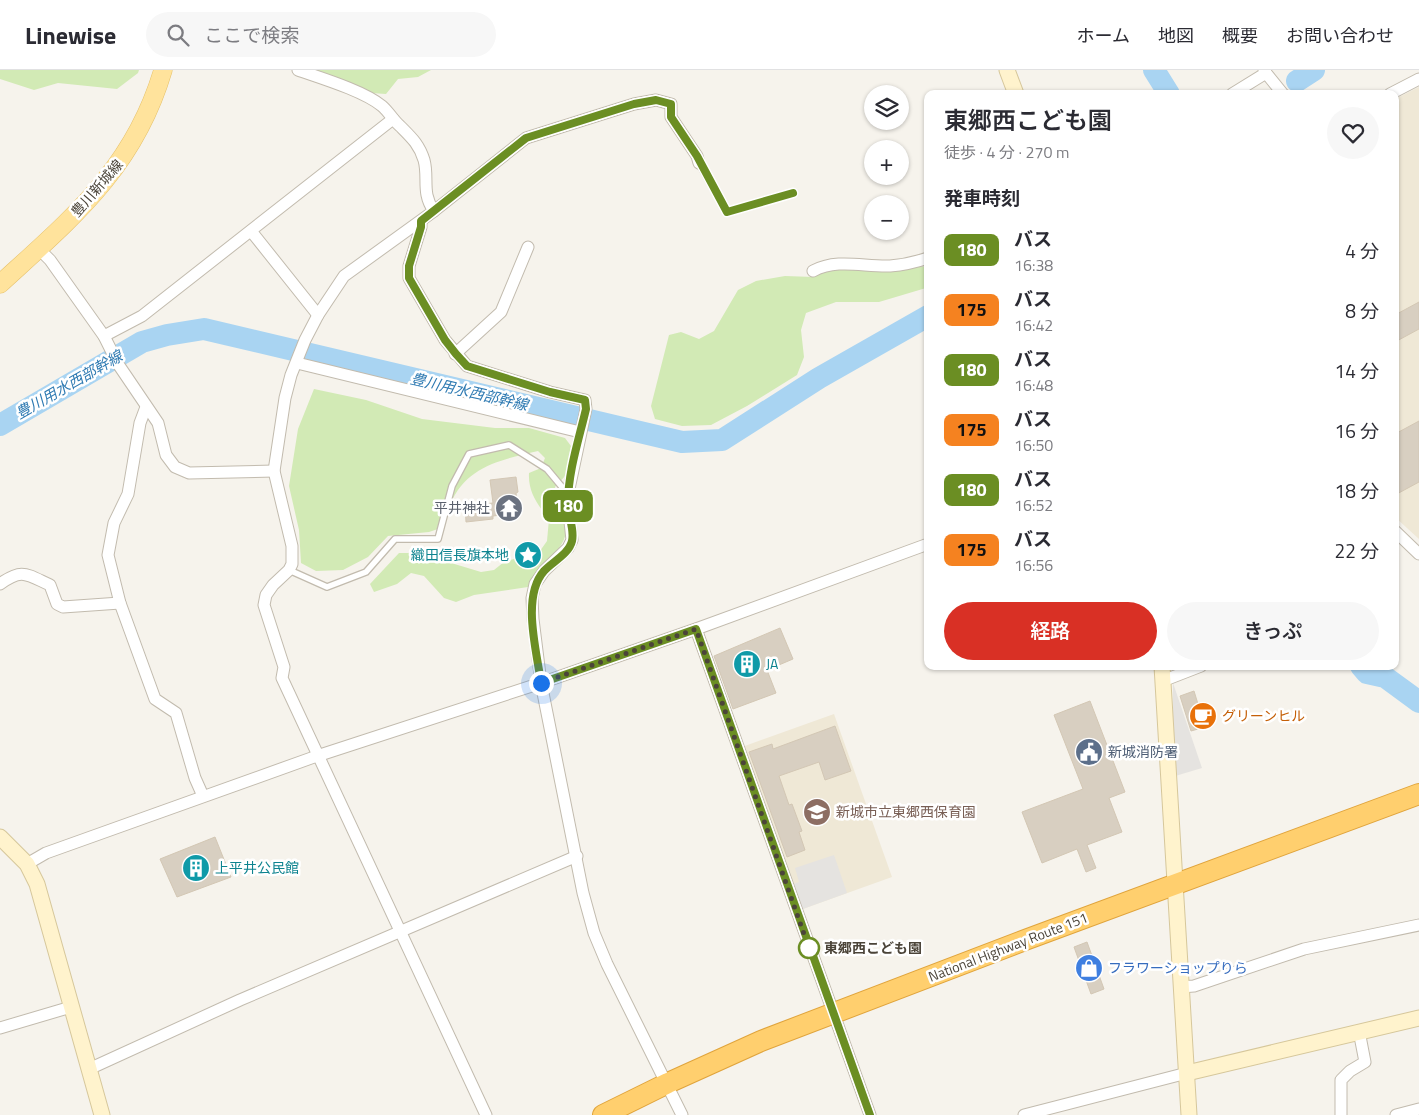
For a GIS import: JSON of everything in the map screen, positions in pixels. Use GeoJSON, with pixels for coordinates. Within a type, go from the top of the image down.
{"type":"FeatureCollection","features":[{"type":"Feature","properties":{"kind":"highway","name":"National Highway Route 151"},"geometry":{"type":"LineString","coordinates":[[603,1115],[761,1041],[1419,794]]}},
{"type":"Feature","properties":{"kind":"main road","name":"豊川新城線"},"geometry":{"type":"LineString","coordinates":[[0,284],[85,205],[116,168],[144,122],[163,70]]}},
{"type":"Feature","properties":{"kind":"street"},"geometry":{"type":"LineString","coordinates":[[298,70],[341,86],[380,104],[416,141],[424,161],[425,190],[434,211]]}},
{"type":"Feature","properties":{"kind":"street"},"geometry":{"type":"LineString","coordinates":[[1007,70],[1014,90]]}},
{"type":"Feature","properties":{"kind":"street"},"geometry":{"type":"LineString","coordinates":[[1238,90],[1265,72],[1280,90]]}},
{"type":"Feature","properties":{"kind":"street"},"geometry":{"type":"LineString","coordinates":[[1398,90],[1419,79]]}},
{"type":"Feature","properties":{"kind":"street"},"geometry":{"type":"LineString","coordinates":[[486,1115],[282,678],[284,667],[264,605],[266,595],[273,585],[289,570],[292,564],[292,546],[274,471],[285,398],[305,340],[318,315],[344,276],[421,221],[526,138],[634,104],[656,100],[671,104],[671,117],[697,156],[699,163]]}},
{"type":"Feature","properties":{"kind":"street"},"geometry":{"type":"LineString","coordinates":[[107,342],[393,119]]}},
{"type":"Feature","properties":{"kind":"street"},"geometry":{"type":"LineString","coordinates":[[421,221],[421,227],[409,266],[409,278],[445,340],[456,354],[467,366],[550,392],[585,400],[586,409],[569,490],[568,510],[572,526],[572,540],[568,548],[544,571],[535,584],[532,598],[541,683],[583,893],[594,933],[682,1115]]}},
{"type":"Feature","properties":{"kind":"street"},"geometry":{"type":"LineString","coordinates":[[250,231],[318,315]]}},
{"type":"Feature","properties":{"kind":"street"},"geometry":{"type":"LineString","coordinates":[[456,354],[501,312],[528,247]]}},
{"type":"Feature","properties":{"kind":"street"},"geometry":{"type":"LineString","coordinates":[[38,248],[50,260],[107,342],[118,364],[158,423],[166,455],[174,467],[189,473],[274,471]]}},
{"type":"Feature","properties":{"kind":"street"},"geometry":{"type":"LineString","coordinates":[[813,271],[829,265],[890,266],[924,259]]}},
{"type":"Feature","properties":{"kind":"street"},"geometry":{"type":"LineString","coordinates":[[298,361],[581,430]]}},
{"type":"Feature","properties":{"kind":"street"},"geometry":{"type":"LineString","coordinates":[[146,407],[140,423],[128,494],[114,523],[108,555],[120,603],[155,699],[176,713],[195,778],[203,796]]}},
{"type":"Feature","properties":{"kind":"street"},"geometry":{"type":"LineString","coordinates":[[1399,536],[1419,554]]}},
{"type":"Feature","properties":{"kind":"street"},"geometry":{"type":"LineString","coordinates":[[27,864],[46,853],[203,796],[317,756],[541,683],[696,629],[924,545]]}},
{"type":"Feature","properties":{"kind":"street"},"geometry":{"type":"LineString","coordinates":[[0,584],[13,574],[25,574],[50,585],[57,604],[63,607],[120,603]]}},
{"type":"Feature","properties":{"kind":"street"},"geometry":{"type":"LineString","coordinates":[[696,629],[870,1115]]}},
{"type":"Feature","properties":{"kind":"street"},"geometry":{"type":"LineString","coordinates":[[1179,670],[1163,673],[1189,1115]]}},
{"type":"Feature","properties":{"kind":"street"},"geometry":{"type":"LineString","coordinates":[[0,837],[27,864],[37,884],[102,1115]]}},
{"type":"Feature","properties":{"kind":"street"},"geometry":{"type":"LineString","coordinates":[[90,1069],[240,1000],[400,930],[577,856]]}},
{"type":"Feature","properties":{"kind":"street"},"geometry":{"type":"LineString","coordinates":[[1182,987],[1194,986],[1304,949],[1419,925]]}},
{"type":"Feature","properties":{"kind":"street"},"geometry":{"type":"LineString","coordinates":[[0,1028],[71,1007]]}},
{"type":"Feature","properties":{"kind":"street"},"geometry":{"type":"LineString","coordinates":[[1024,1115],[1187,1073],[1419,1018]]}},
{"type":"Feature","properties":{"kind":"street"},"geometry":{"type":"LineString","coordinates":[[1341,1115],[1341,1080],[1364,1062],[1359,1031]]}},
{"type":"Feature","properties":{"kind":"street"},"geometry":{"type":"LineString","coordinates":[[1396,1115],[1419,1110]]}},
{"type":"Feature","properties":{"kind":"lane"},"geometry":{"type":"LineString","coordinates":[[699,163],[727,212],[793,193]]}},
{"type":"Feature","properties":{"kind":"lane"},"geometry":{"type":"LineString","coordinates":[[289,570],[327,587],[366,572],[395,539],[438,539],[452,486],[469,454],[509,445],[547,469],[562,487],[569,490]]}},
{"type":"Feature","properties":{"kind":"shaded area"},"geometry":{"type":"Polygon","coordinates":[[[1419,87],[1419,539],[1399,521],[1399,97],[1419,87]]]}},
{"type":"Feature","properties":{"kind":"shaded area","name":"グリーンヒル"},"geometry":{"type":"Polygon","coordinates":[[[1173,683],[1202,768],[1172,777],[1173,683]]]}},
{"type":"Feature","properties":{"kind":"shaded area","name":"新城市立東郷西保育園"},"geometry":{"type":"Polygon","coordinates":[[[834,714],[892,877],[800,910],[742,747],[834,714]]]}},
{"type":"Feature","properties":{"kind":"shaded area"},"geometry":{"type":"Polygon","coordinates":[[[834,855],[847,893],[800,910],[791,885],[799,882],[795,868],[834,855]]]}},
{"type":"Feature","properties":{"kind":"green space"},"geometry":{"type":"Polygon","coordinates":[[[0,70],[139,70],[138,73],[117,89],[58,83],[34,90],[0,79],[0,70]]]}},
{"type":"Feature","properties":{"kind":"green space"},"geometry":{"type":"Polygon","coordinates":[[[308,70],[431,70],[418,77],[398,79],[386,94],[371,93],[308,70]]]}},
{"type":"Feature","properties":{"kind":"green space"},"geometry":{"type":"Polygon","coordinates":[[[924,266],[924,289],[879,302],[836,302],[806,313],[801,330],[804,357],[797,375],[747,406],[711,425],[682,426],[655,419],[651,406],[669,335],[681,332],[699,339],[714,331],[738,290],[756,281],[785,276],[814,277],[827,268],[894,270],[924,266]]]}},
{"type":"Feature","properties":{"kind":"green space"},"geometry":{"type":"Polygon","coordinates":[[[314,389],[366,400],[422,419],[495,428],[529,428],[565,438],[571,446],[566,475],[555,487],[566,521],[565,537],[562,544],[536,573],[528,587],[474,595],[456,602],[444,598],[424,576],[411,573],[397,584],[374,592],[370,584],[399,553],[418,553],[481,572],[494,570],[504,562],[517,558],[535,558],[547,541],[549,519],[537,503],[529,480],[529,473],[541,468],[545,458],[538,451],[498,462],[475,473],[465,481],[449,507],[444,527],[429,532],[388,536],[368,557],[343,570],[316,571],[301,563],[299,530],[289,486],[298,429],[314,389]]]}},
{"type":"Feature","properties":{"kind":"building"},"geometry":{"type":"Polygon","coordinates":[[[1419,302],[1419,329],[1399,340],[1399,313],[1419,302]]]}},
{"type":"Feature","properties":{"kind":"building"},"geometry":{"type":"Polygon","coordinates":[[[1419,421],[1419,482],[1399,493],[1399,432],[1419,421]]]}},
{"type":"Feature","properties":{"kind":"building"},"geometry":{"type":"Polygon","coordinates":[[[516,477],[518,513],[493,516],[493,519],[466,522],[465,506],[493,503],[490,480],[516,477]]]}},
{"type":"Feature","properties":{"kind":"building","name":"JA"},"geometry":{"type":"Polygon","coordinates":[[[780,628],[793,659],[767,670],[776,693],[733,709],[714,656],[780,628]]]}},
{"type":"Feature","properties":{"kind":"building"},"geometry":{"type":"Polygon","coordinates":[[[1194,691],[1205,727],[1191,731],[1180,696],[1194,691]]]}},
{"type":"Feature","properties":{"kind":"building","name":"新城消防署"},"geometry":{"type":"Polygon","coordinates":[[[1090,701],[1125,792],[1109,798],[1122,832],[1087,845],[1096,868],[1086,872],[1077,849],[1042,863],[1022,812],[1083,789],[1054,715],[1090,701]]]}},
{"type":"Feature","properties":{"kind":"building"},"geometry":{"type":"Polygon","coordinates":[[[835,726],[851,771],[825,780],[819,762],[779,776],[789,805],[792,804],[802,831],[799,832],[805,850],[787,857],[749,752],[772,744],[773,749],[835,726]]]}},
{"type":"Feature","properties":{"kind":"building","name":"上平井公民館"},"geometry":{"type":"Polygon","coordinates":[[[215,837],[231,877],[177,897],[160,859],[215,837]]]}},
{"type":"Feature","properties":{"kind":"building","name":"フラワーショップりら"},"geometry":{"type":"Polygon","coordinates":[[[1087,942],[1104,989],[1091,994],[1074,947],[1087,942]]]}},
{"type":"Feature","properties":{"kind":"waterway"},"geometry":{"type":"LineString","coordinates":[[1154,70],[1166,90]]}},
{"type":"Feature","properties":{"kind":"waterway","name":"豊川用水西部幹線"},"geometry":{"type":"LineString","coordinates":[[1297,81],[1314,70]]}},
{"type":"Feature","properties":{"kind":"waterway","name":"豊川用水西部幹線"},"geometry":{"type":"LineString","coordinates":[[0,425],[142,342],[167,335],[204,329],[682,442],[722,440],[819,378],[924,318]]}},
{"type":"Feature","properties":{"kind":"waterway"},"geometry":{"type":"LineString","coordinates":[[1364,670],[1367,673],[1385,677],[1419,702]]}},
{"type":"Feature","properties":{"kind":"bus line","name":"180"},"geometry":{"type":"LineString","coordinates":[[793,193],[727,212],[699,163],[697,156],[671,117],[671,104],[656,100],[634,104],[526,138],[450,200],[421,221],[421,227],[409,266],[409,278],[445,340],[467,366],[550,392],[585,400],[586,409],[569,490],[568,516],[572,526],[572,540],[568,548],[544,571],[535,584],[532,598],[541,683],[696,629],[870,1115]]}},
{"type":"Feature","properties":{"kind":"place","name":"平井神社"},"geometry":{"type":"Point","coordinates":[509,508]}},
{"type":"Feature","properties":{"kind":"place","name":"織田信長旗本地"},"geometry":{"type":"Point","coordinates":[528,555]}},
{"type":"Feature","properties":{"kind":"place","name":"JA"},"geometry":{"type":"Point","coordinates":[747,664]}},
{"type":"Feature","properties":{"kind":"place","name":"グリーンヒル"},"geometry":{"type":"Point","coordinates":[1203,716]}},
{"type":"Feature","properties":{"kind":"place","name":"新城消防署"},"geometry":{"type":"Point","coordinates":[1089,752]}},
{"type":"Feature","properties":{"kind":"place","name":"新城市立東郷西保育園"},"geometry":{"type":"Point","coordinates":[817,812]}},
{"type":"Feature","properties":{"kind":"place","name":"上平井公民館"},"geometry":{"type":"Point","coordinates":[196,868]}},
{"type":"Feature","properties":{"kind":"place","name":"東郷西こども園"},"geometry":{"type":"Point","coordinates":[809,948]}},
{"type":"Feature","properties":{"kind":"place","name":"フラワーショップりら"},"geometry":{"type":"Point","coordinates":[1089,968]}},
{"type":"Feature","properties":{"kind":"route"},"geometry":{"type":"LineString","coordinates":[[541,683],[696,629],[809,948]]}}]}
